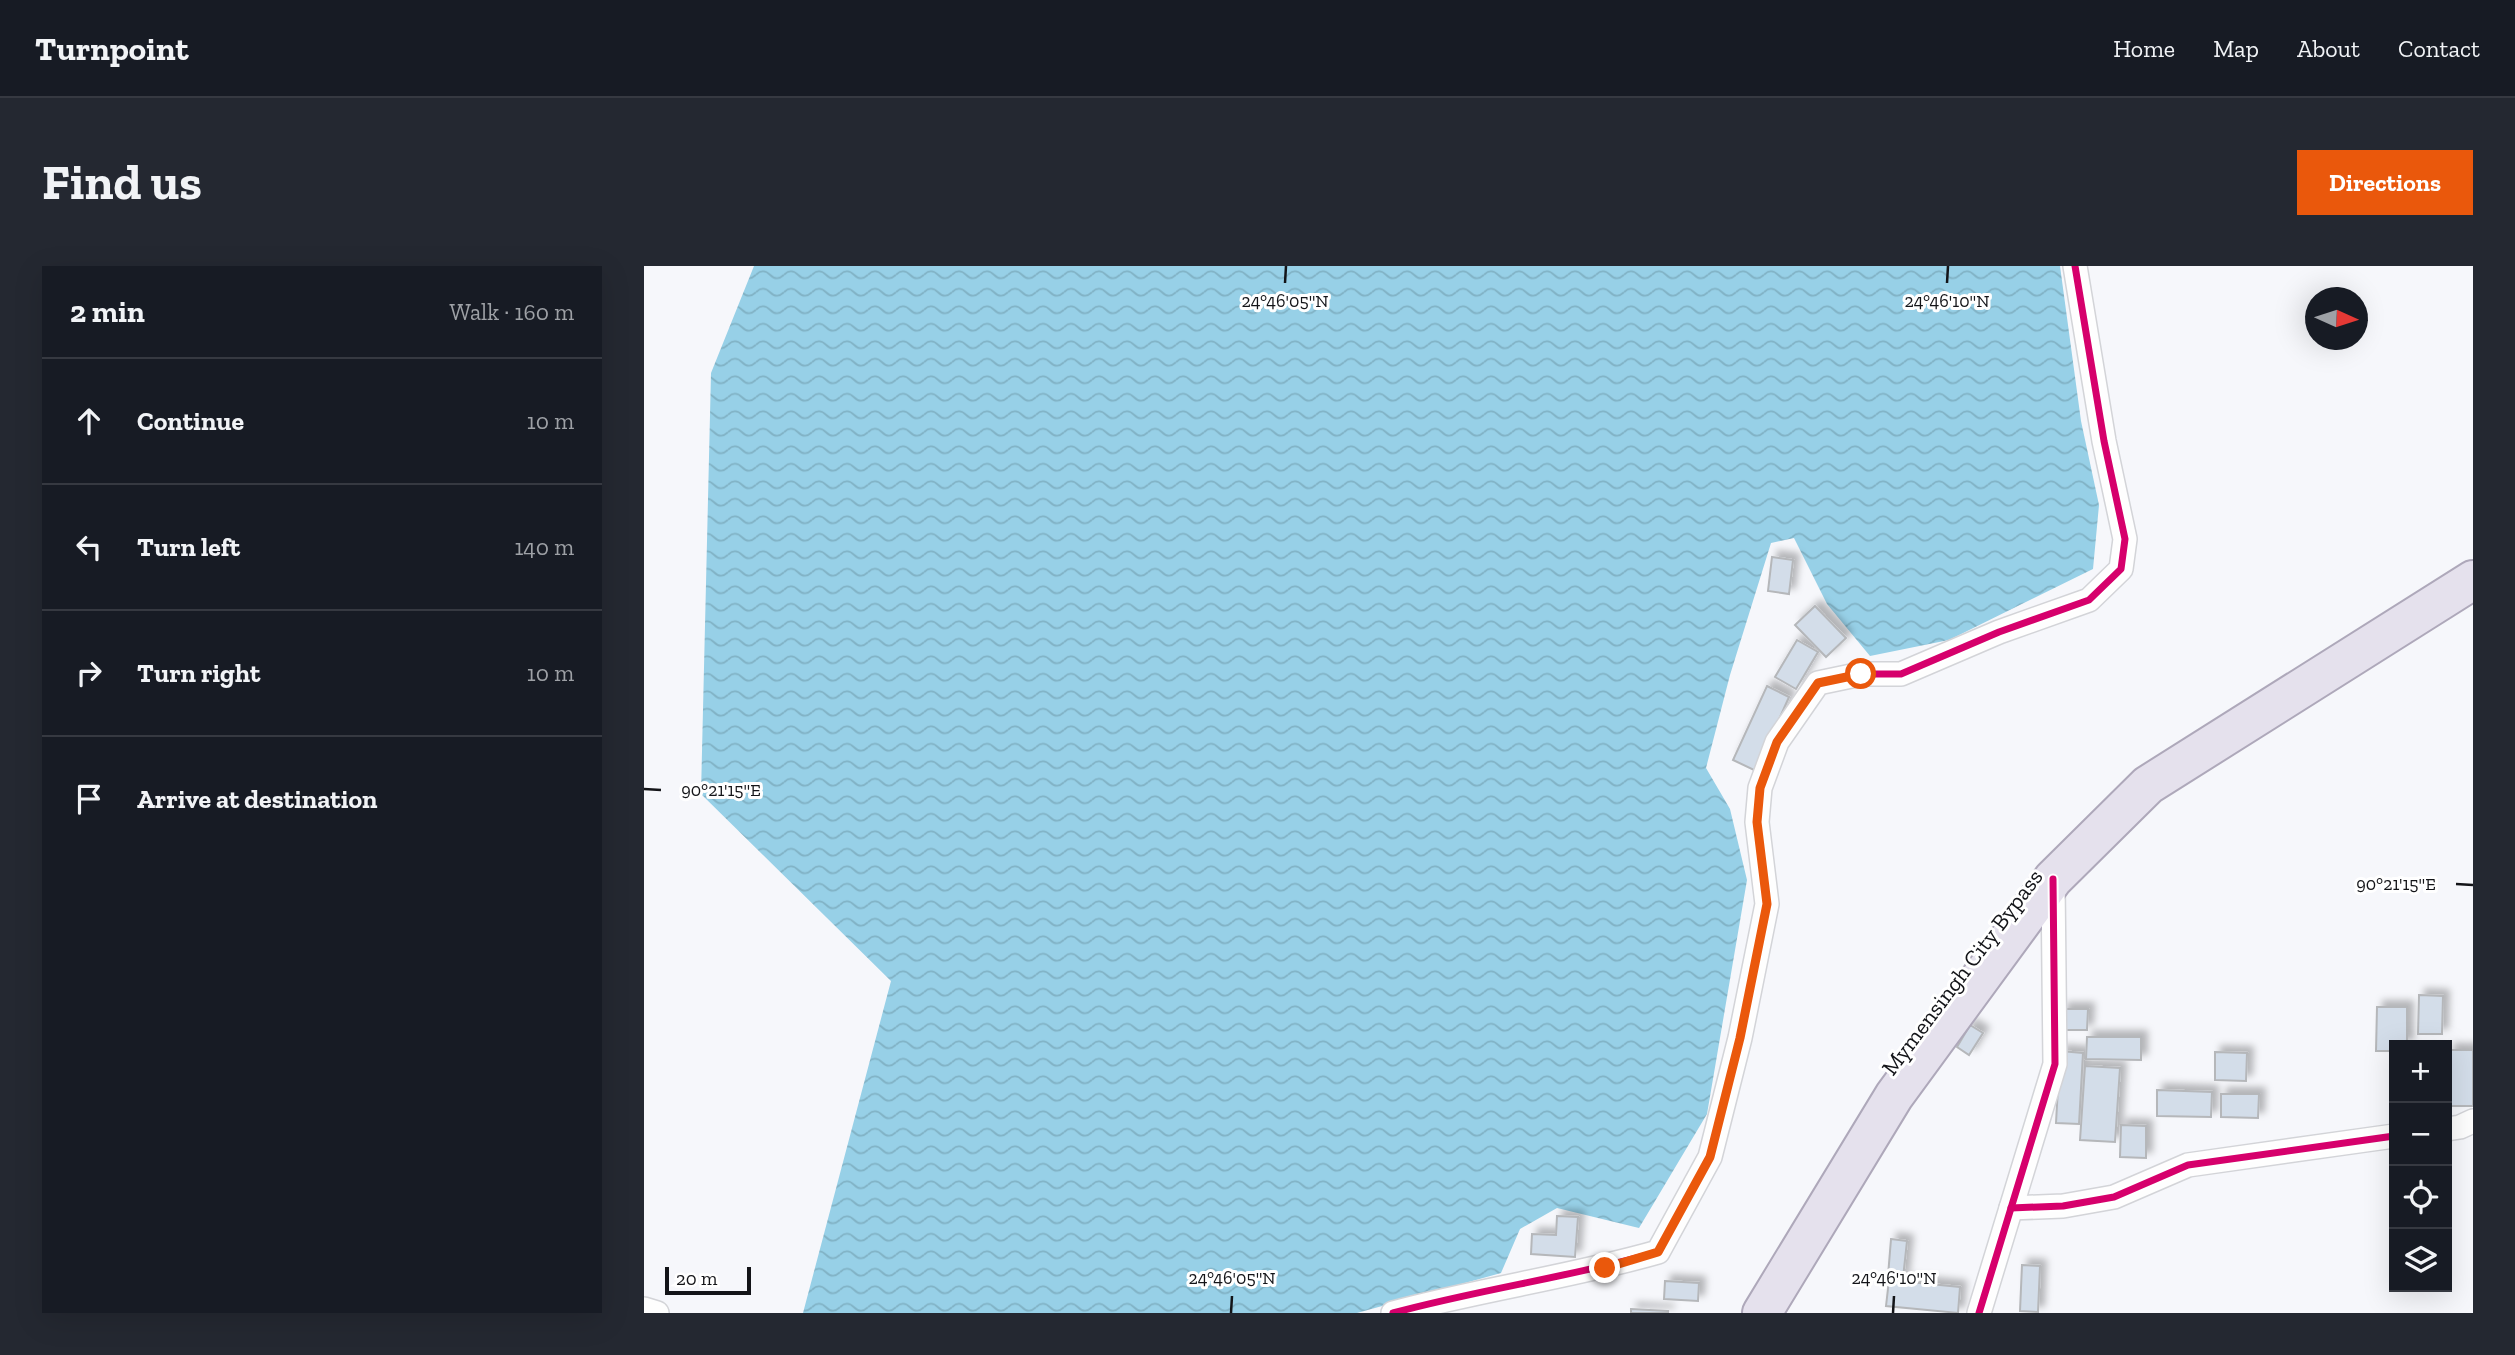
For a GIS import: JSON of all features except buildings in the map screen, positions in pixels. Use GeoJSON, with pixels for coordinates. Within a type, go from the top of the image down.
{"type":"FeatureCollection","features":[{"type":"Feature","properties":{"kind":"highway","name":"Mymensingh City Bypass"},"geometry":{"type":"LineString","coordinates":[[1762,1313],[1894,1096],[2053,879],[2148,785],[2473,580]]}},
{"type":"Feature","properties":{"kind":"street"},"geometry":{"type":"LineString","coordinates":[[1393,1313],[1605,1268],[1658,1252],[1710,1157],[1740,1038],[1767,904],[1757,822],[1760,788],[1777,742],[1818,683],[1861,674],[1901,674],[1998,632],[2089,600],[2121,569],[2125,539],[2075,266]]}},
{"type":"Feature","properties":{"kind":"street"},"geometry":{"type":"LineString","coordinates":[[1979,1313],[2055,1064],[2053,879]]}},
{"type":"Feature","properties":{"kind":"street"},"geometry":{"type":"LineString","coordinates":[[2452,1128],[2473,1121]]}},
{"type":"Feature","properties":{"kind":"street"},"geometry":{"type":"LineString","coordinates":[[2011,1208],[2063,1206],[2115,1197],[2188,1165],[2389,1137]]}},
{"type":"Feature","properties":{"kind":"street"},"geometry":{"type":"LineString","coordinates":[[644,1309],[657,1313]]}},
{"type":"Feature","properties":{"kind":"water"},"geometry":{"type":"Polygon","coordinates":[[[754,266],[2060,266],[2081,421],[2099,505],[2093,569],[1949,640],[1870,656],[1827,604],[1794,538],[1771,543],[1730,675],[1706,768],[1730,809],[1747,880],[1707,1114],[1639,1228],[1557,1208],[1520,1229],[1501,1273],[1357,1313],[803,1313],[891,981],[701,794],[711,373],[754,266]]]}},
{"type":"Feature","properties":{"kind":"cycle path"},"geometry":{"type":"LineString","coordinates":[[1393,1313],[1658,1252],[1710,1157],[1740,1038],[1767,904],[1757,822],[1760,788],[1777,742],[1818,683],[1861,674],[1901,674],[1999,632],[2089,600],[2121,569],[2125,539],[2104,441],[2075,266]]}},
{"type":"Feature","properties":{"kind":"cycle path"},"geometry":{"type":"LineString","coordinates":[[1979,1313],[2055,1064],[2053,879]]}},
{"type":"Feature","properties":{"kind":"cycle path"},"geometry":{"type":"LineString","coordinates":[[2011,1208],[2063,1206],[2114,1197],[2188,1165],[2389,1137]]}},
{"type":"Feature","properties":{"kind":"route"},"geometry":{"type":"LineString","coordinates":[[1605,1268],[1658,1252],[1710,1157],[1740,1038],[1767,904],[1757,822],[1760,788],[1777,742],[1818,683],[1861,674]]}}]}
